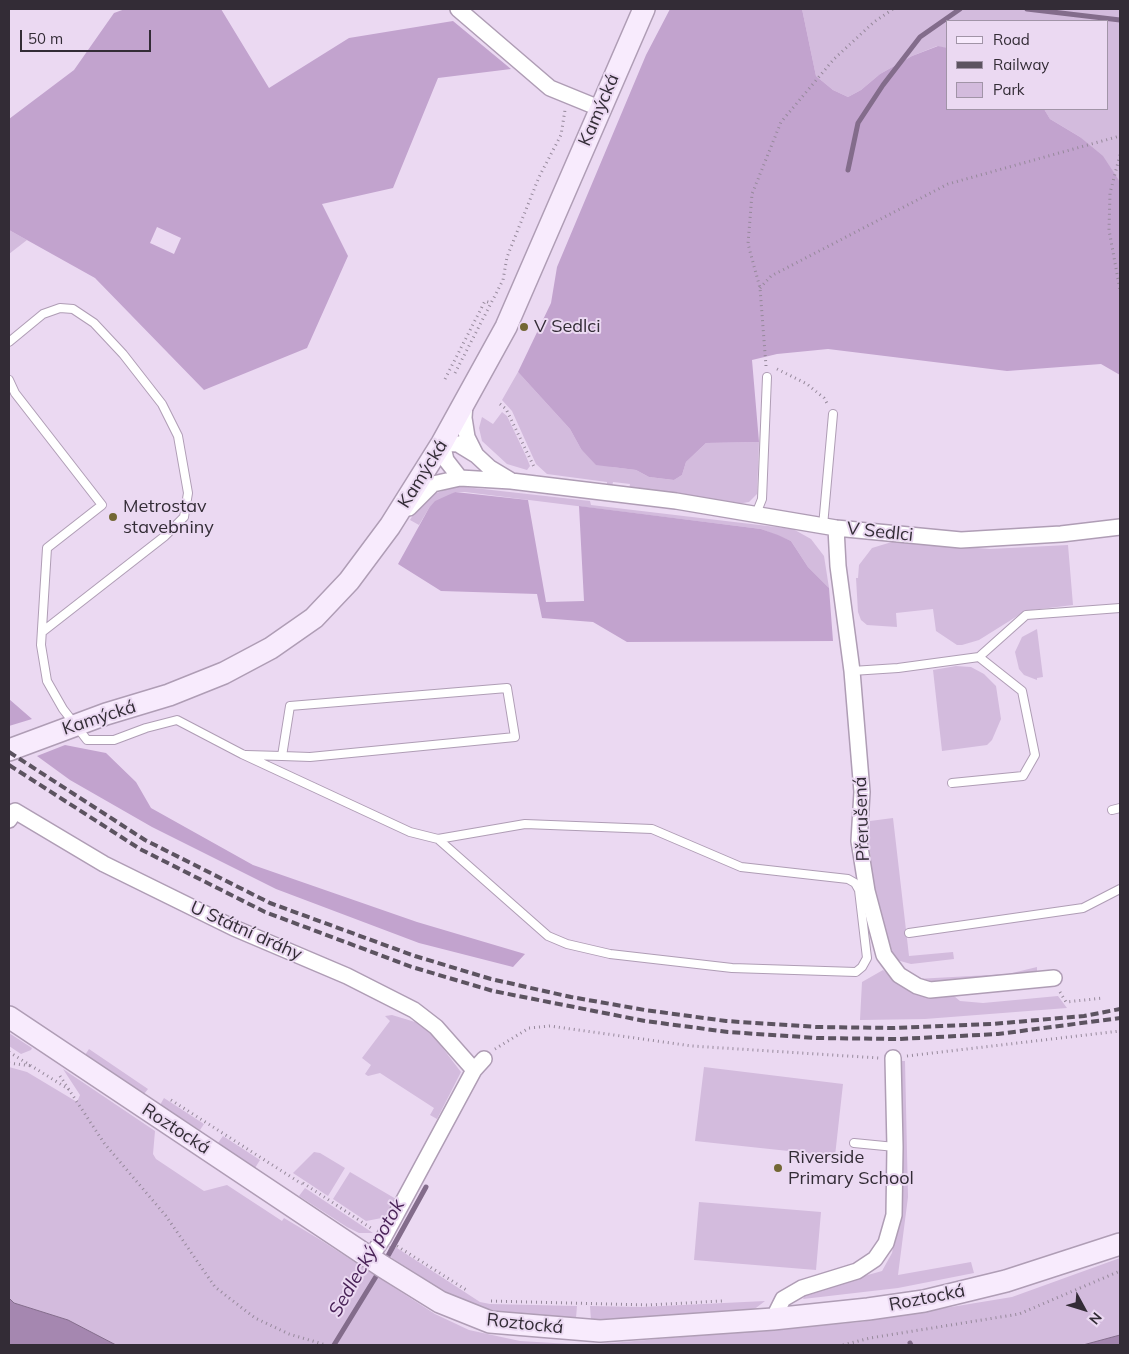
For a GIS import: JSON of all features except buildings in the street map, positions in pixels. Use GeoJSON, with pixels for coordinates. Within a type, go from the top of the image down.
{"type":"FeatureCollection","features":[{"type":"Feature","properties":{"kind":"main road","name":"Kamýcká"},"geometry":{"type":"LineString","coordinates":[[9,750],[51,733],[169,695],[224,673],[271,648],[314,618],[349,581],[390,526],[442,444],[506,327],[599,108],[644,9]]}},
{"type":"Feature","properties":{"kind":"main road","name":"Roztocká"},"geometry":{"type":"LineString","coordinates":[[9,1017],[370,1258],[440,1302],[490,1322],[600,1331],[772,1319],[924,1301],[1006,1281],[1120,1244]]}},
{"type":"Feature","properties":{"kind":"street"},"geometry":{"type":"LineString","coordinates":[[458,9],[550,88],[599,108]]}},
{"type":"Feature","properties":{"kind":"street"},"geometry":{"type":"LineString","coordinates":[[465,400],[464,418],[467,437],[476,455]]}},
{"type":"Feature","properties":{"kind":"street"},"geometry":{"type":"LineString","coordinates":[[460,478],[446,460],[442,444],[458,444],[511,481]]}},
{"type":"Feature","properties":{"kind":"street","name":"V Sedlci"},"geometry":{"type":"LineString","coordinates":[[390,526],[433,484],[460,478],[511,481],[676,501],[830,527],[961,540],[1061,534],[1120,526]]}},
{"type":"Feature","properties":{"kind":"street","name":"Přerušená"},"geometry":{"type":"LineString","coordinates":[[830,527],[838,566],[852,671],[862,792],[859,841],[867,891],[880,944],[889,965],[899,975],[917,986],[930,990],[1054,978]]}},
{"type":"Feature","properties":{"kind":"street","name":"U Státní dráhy"},"geometry":{"type":"LineString","coordinates":[[9,820],[15,811],[104,864],[234,928],[347,976],[414,1010],[436,1027],[474,1070]]}},
{"type":"Feature","properties":{"kind":"street"},"geometry":{"type":"LineString","coordinates":[[772,1319],[783,1299],[802,1288],[857,1271],[875,1260],[886,1243],[894,1215],[896,1147],[893,1058]]}},
{"type":"Feature","properties":{"kind":"street"},"geometry":{"type":"LineString","coordinates":[[370,1258],[384,1237],[474,1070],[484,1059]]}},
{"type":"Feature","properties":{"kind":"lane"},"geometry":{"type":"LineString","coordinates":[[9,342],[43,314],[60,308],[73,308],[94,323],[123,354],[162,404],[178,436],[188,493],[184,517],[165,536],[42,632]]}},
{"type":"Feature","properties":{"kind":"lane"},"geometry":{"type":"LineString","coordinates":[[756,514],[762,499],[767,377]]}},
{"type":"Feature","properties":{"kind":"lane"},"geometry":{"type":"LineString","coordinates":[[9,380],[15,392],[102,504],[47,548],[41,645],[47,681],[75,725],[87,740],[114,740],[146,728],[176,720],[242,754],[410,832],[438,839],[525,824],[652,829],[742,867],[848,879],[855,883],[859,890],[867,958],[862,967],[856,972],[732,968],[610,954],[567,944],[548,936],[438,839]]}},
{"type":"Feature","properties":{"kind":"lane"},"geometry":{"type":"LineString","coordinates":[[830,527],[833,414]]}},
{"type":"Feature","properties":{"kind":"lane"},"geometry":{"type":"LineString","coordinates":[[852,671],[898,668],[979,657],[1026,615],[1120,608]]}},
{"type":"Feature","properties":{"kind":"lane"},"geometry":{"type":"LineString","coordinates":[[952,783],[1023,776],[1035,755],[1022,691],[979,657]]}},
{"type":"Feature","properties":{"kind":"lane"},"geometry":{"type":"LineString","coordinates":[[242,754],[282,756],[310,757],[515,737],[507,688],[290,706],[282,756]]}},
{"type":"Feature","properties":{"kind":"lane"},"geometry":{"type":"LineString","coordinates":[[909,933],[1083,908],[1120,889]]}},
{"type":"Feature","properties":{"kind":"lane"},"geometry":{"type":"LineString","coordinates":[[854,1143],[896,1147]]}},
{"type":"Feature","properties":{"kind":"path"},"geometry":{"type":"LineString","coordinates":[[767,377],[760,288],[748,244],[752,194],[781,122],[834,59],[874,22],[893,9]]}},
{"type":"Feature","properties":{"kind":"path"},"geometry":{"type":"LineString","coordinates":[[455,373],[503,280],[507,257],[539,177],[561,135],[569,95]]}},
{"type":"Feature","properties":{"kind":"path"},"geometry":{"type":"LineString","coordinates":[[760,288],[771,276],[948,184],[1120,136]]}},
{"type":"Feature","properties":{"kind":"path"},"geometry":{"type":"LineString","coordinates":[[1120,155],[1110,193],[1108,230],[1120,290]]}},
{"type":"Feature","properties":{"kind":"path"},"geometry":{"type":"LineString","coordinates":[[445,379],[485,301],[491,303]]}},
{"type":"Feature","properties":{"kind":"path"},"geometry":{"type":"LineString","coordinates":[[765,364],[807,384],[824,398],[833,414]]}},
{"type":"Feature","properties":{"kind":"path"},"geometry":{"type":"LineString","coordinates":[[500,404],[506,409],[538,475]]}},
{"type":"Feature","properties":{"kind":"path"},"geometry":{"type":"LineString","coordinates":[[1054,978],[1066,1002],[1103,998]]}},
{"type":"Feature","properties":{"kind":"path"},"geometry":{"type":"LineString","coordinates":[[484,1059],[504,1042],[529,1028],[550,1026],[692,1046],[864,1058],[893,1058],[1120,1030]]}},
{"type":"Feature","properties":{"kind":"path"},"geometry":{"type":"LineString","coordinates":[[9,1052],[73,1092]]}},
{"type":"Feature","properties":{"kind":"path"},"geometry":{"type":"LineString","coordinates":[[9,1063],[32,1066]]}},
{"type":"Feature","properties":{"kind":"path"},"geometry":{"type":"LineString","coordinates":[[55,1068],[73,1092],[104,1143],[166,1216],[215,1287],[255,1318],[289,1334],[326,1345]]}},
{"type":"Feature","properties":{"kind":"path"},"geometry":{"type":"LineString","coordinates":[[303,1183],[475,1296]]}},
{"type":"Feature","properties":{"kind":"path"},"geometry":{"type":"LineString","coordinates":[[843,1345],[870,1338],[1019,1314],[1120,1271]]}},
{"type":"Feature","properties":{"kind":"path"},"geometry":{"type":"LineString","coordinates":[[483,1301],[648,1305],[725,1301]]}},
{"type":"Feature","properties":{"kind":"green space"},"geometry":{"type":"Polygon","coordinates":[[[802,9],[1120,9],[1120,182],[1080,137],[1050,119],[1045,110],[1109,110],[1109,20],[946,20],[946,48],[937,46],[912,56],[880,74],[861,90],[848,97],[833,90],[816,76],[802,9]]]}},
{"type":"Feature","properties":{"kind":"green space"},"geometry":{"type":"Polygon","coordinates":[[[9,230],[27,240],[9,254],[9,230]]]}},
{"type":"Feature","properties":{"kind":"green space"},"geometry":{"type":"Polygon","coordinates":[[[518,372],[570,429],[581,449],[612,467],[636,470],[649,477],[674,480],[682,475],[686,462],[706,443],[759,442],[757,494],[749,502],[737,504],[629,489],[630,484],[613,482],[612,487],[607,486],[607,482],[547,474],[536,464],[512,411],[502,400],[518,372]]]}},
{"type":"Feature","properties":{"kind":"green space"},"geometry":{"type":"Polygon","coordinates":[[[502,412],[507,416],[526,456],[530,466],[527,470],[507,464],[482,441],[479,428],[482,417],[493,424],[502,412]]]}},
{"type":"Feature","properties":{"kind":"green space"},"geometry":{"type":"Polygon","coordinates":[[[456,486],[590,501],[591,505],[793,529],[811,539],[824,556],[829,588],[808,567],[791,541],[761,529],[465,492],[455,492],[429,508],[419,525],[410,520],[417,508],[431,495],[456,486]]]}},
{"type":"Feature","properties":{"kind":"green space"},"geometry":{"type":"Polygon","coordinates":[[[895,541],[990,549],[1068,545],[1073,605],[1032,610],[1019,615],[979,640],[962,645],[957,645],[936,631],[933,609],[896,613],[897,627],[867,625],[861,620],[858,612],[856,578],[858,578],[859,565],[872,548],[895,541]]]}},
{"type":"Feature","properties":{"kind":"green space"},"geometry":{"type":"Polygon","coordinates":[[[1037,629],[1043,677],[1037,678],[1037,680],[1024,675],[1019,669],[1015,652],[1022,637],[1037,629]]]}},
{"type":"Feature","properties":{"kind":"green space"},"geometry":{"type":"Polygon","coordinates":[[[956,666],[971,667],[984,674],[996,686],[1001,719],[992,740],[987,745],[942,751],[933,670],[956,666]]]}},
{"type":"Feature","properties":{"kind":"green space"},"geometry":{"type":"Polygon","coordinates":[[[893,818],[909,956],[953,952],[954,959],[911,964],[893,959],[874,893],[869,841],[870,821],[893,818]]]}},
{"type":"Feature","properties":{"kind":"green space"},"geometry":{"type":"Polygon","coordinates":[[[1037,967],[1037,973],[932,984],[916,979],[1008,974],[1037,967]]]}},
{"type":"Feature","properties":{"kind":"green space"},"geometry":{"type":"Polygon","coordinates":[[[883,970],[900,983],[927,997],[954,996],[960,1001],[983,1003],[1058,996],[1067,1008],[925,1019],[860,1020],[862,982],[883,970]]]}},
{"type":"Feature","properties":{"kind":"green space"},"geometry":{"type":"Polygon","coordinates":[[[392,1015],[425,1025],[461,1072],[437,1119],[430,1115],[434,1108],[380,1073],[368,1076],[365,1074],[371,1065],[362,1058],[390,1021],[385,1016],[392,1015]]]}},
{"type":"Feature","properties":{"kind":"green space"},"geometry":{"type":"Polygon","coordinates":[[[9,1033],[32,1048],[31,1050],[21,1054],[9,1046],[9,1033]]]}},
{"type":"Feature","properties":{"kind":"green space"},"geometry":{"type":"Polygon","coordinates":[[[89,1049],[148,1089],[144,1094],[85,1055],[89,1049]]]}},
{"type":"Feature","properties":{"kind":"green space"},"geometry":{"type":"Polygon","coordinates":[[[899,1061],[905,1061],[908,1197],[898,1275],[971,1262],[974,1273],[898,1288],[803,1299],[806,1293],[811,1291],[882,1271],[892,1253],[899,1214],[899,1061]]]}},
{"type":"Feature","properties":{"kind":"green space"},"geometry":{"type":"Polygon","coordinates":[[[9,1067],[27,1072],[77,1102],[80,1095],[63,1069],[155,1131],[153,1154],[156,1159],[204,1191],[227,1185],[282,1221],[284,1218],[319,1239],[435,1314],[469,1330],[520,1341],[587,1345],[116,1345],[68,1320],[14,1303],[9,1298],[9,1067]]]}},
{"type":"Feature","properties":{"kind":"green space"},"geometry":{"type":"Polygon","coordinates":[[[704,1067],[843,1084],[835,1156],[695,1141],[704,1067]]]}},
{"type":"Feature","properties":{"kind":"green space"},"geometry":{"type":"Polygon","coordinates":[[[164,1098],[204,1124],[200,1130],[160,1105],[164,1098]]]}},
{"type":"Feature","properties":{"kind":"green space"},"geometry":{"type":"Polygon","coordinates":[[[223,1136],[260,1160],[255,1168],[218,1143],[223,1136]]]}},
{"type":"Feature","properties":{"kind":"green space"},"geometry":{"type":"Polygon","coordinates":[[[314,1152],[320,1153],[345,1168],[328,1196],[293,1173],[314,1152]]]}},
{"type":"Feature","properties":{"kind":"green space"},"geometry":{"type":"Polygon","coordinates":[[[350,1172],[396,1199],[387,1217],[366,1221],[333,1199],[350,1172]]]}},
{"type":"Feature","properties":{"kind":"green space"},"geometry":{"type":"Polygon","coordinates":[[[305,1188],[373,1233],[359,1233],[347,1227],[299,1196],[305,1188]]]}},
{"type":"Feature","properties":{"kind":"green space"},"geometry":{"type":"Polygon","coordinates":[[[699,1202],[821,1212],[816,1270],[694,1260],[699,1202]]]}},
{"type":"Feature","properties":{"kind":"green space"},"geometry":{"type":"Polygon","coordinates":[[[389,1246],[397,1248],[480,1302],[490,1304],[577,1306],[576,1318],[511,1314],[483,1308],[451,1296],[392,1258],[388,1253],[389,1246]]]}},
{"type":"Feature","properties":{"kind":"green space"},"geometry":{"type":"Polygon","coordinates":[[[1120,1258],[1120,1335],[1083,1345],[587,1345],[860,1322],[1012,1297],[1120,1258]]]}},
{"type":"Feature","properties":{"kind":"green space"},"geometry":{"type":"Polygon","coordinates":[[[765,1301],[752,1311],[591,1320],[590,1306],[642,1307],[765,1301]]]}},
{"type":"Feature","properties":{"kind":"shaded area"},"geometry":{"type":"Polygon","coordinates":[[[125,9],[221,9],[269,88],[349,38],[453,21],[511,69],[438,78],[393,188],[322,204],[348,256],[307,348],[204,390],[95,278],[9,230],[9,119],[74,70],[114,13],[125,9]],[[157,227],[150,243],[174,254],[181,238],[157,227]]]}},
{"type":"Feature","properties":{"kind":"shaded area"},"geometry":{"type":"Polygon","coordinates":[[[670,9],[802,9],[816,76],[833,90],[848,97],[861,90],[880,74],[912,56],[938,46],[946,48],[946,110],[1045,110],[1050,119],[1080,137],[1103,156],[1120,182],[1120,375],[1101,364],[1007,371],[828,349],[777,354],[752,360],[759,442],[706,443],[686,462],[682,475],[674,480],[649,477],[636,470],[596,465],[581,449],[570,429],[518,372],[551,303],[557,267],[646,55],[670,9]]]}},
{"type":"Feature","properties":{"kind":"shaded area"},"geometry":{"type":"Polygon","coordinates":[[[455,492],[528,500],[546,602],[584,601],[579,506],[761,529],[778,535],[791,541],[808,567],[829,588],[833,641],[627,642],[593,622],[542,618],[537,594],[441,591],[398,564],[429,508],[435,501],[455,492]]]}},
{"type":"Feature","properties":{"kind":"shaded area"},"geometry":{"type":"Polygon","coordinates":[[[9,699],[32,719],[9,726],[9,699]]]}},
{"type":"Feature","properties":{"kind":"shaded area"},"geometry":{"type":"Polygon","coordinates":[[[65,745],[106,753],[136,782],[151,808],[253,865],[417,922],[525,954],[513,967],[419,943],[276,889],[152,827],[70,780],[37,756],[65,745]]]}},
{"type":"Feature","properties":{"kind":"shaded area"},"geometry":{"type":"Polygon","coordinates":[[[9,1298],[14,1303],[68,1320],[116,1345],[9,1345],[9,1298]]]}},
{"type":"Feature","properties":{"kind":"shaded area"},"geometry":{"type":"Polygon","coordinates":[[[1120,1335],[1120,1345],[1083,1345],[1120,1335]]]}},
{"type":"Feature","properties":{"kind":"waterway","name":"Sedlecký potok"},"geometry":{"type":"LineString","coordinates":[[848,170],[858,123],[883,85],[920,37],[960,9]]}},
{"type":"Feature","properties":{"kind":"waterway","name":"Sedlecký potok"},"geometry":{"type":"LineString","coordinates":[[1027,9],[1120,20]]}},
{"type":"Feature","properties":{"kind":"waterway","name":"Sedlecký potok"},"geometry":{"type":"LineString","coordinates":[[384,1263],[426,1187]]}},
{"type":"Feature","properties":{"kind":"waterway","name":"Sedlecký potok"},"geometry":{"type":"LineString","coordinates":[[334,1345],[380,1270]]}},
{"type":"Feature","properties":{"kind":"railway"},"geometry":{"type":"LineString","coordinates":[[9,752],[145,840],[270,903],[415,956],[491,979],[571,997],[645,1010],[726,1021],[817,1027],[895,1028],[992,1024],[1084,1016],[1120,1009]]}},
{"type":"Feature","properties":{"kind":"railway"},"geometry":{"type":"LineString","coordinates":[[9,765],[140,849],[265,912],[412,967],[493,991],[645,1021],[728,1032],[817,1038],[898,1039],[998,1034],[1120,1018]]}},
{"type":"Feature","properties":{"kind":"place","name":"V Sedlci"},"geometry":{"type":"Point","coordinates":[524,327]}},
{"type":"Feature","properties":{"kind":"place","name":"Metrostav stavebniny"},"geometry":{"type":"Point","coordinates":[113,517]}},
{"type":"Feature","properties":{"kind":"place","name":"Riverside Primary School"},"geometry":{"type":"Point","coordinates":[778,1168]}}]}
